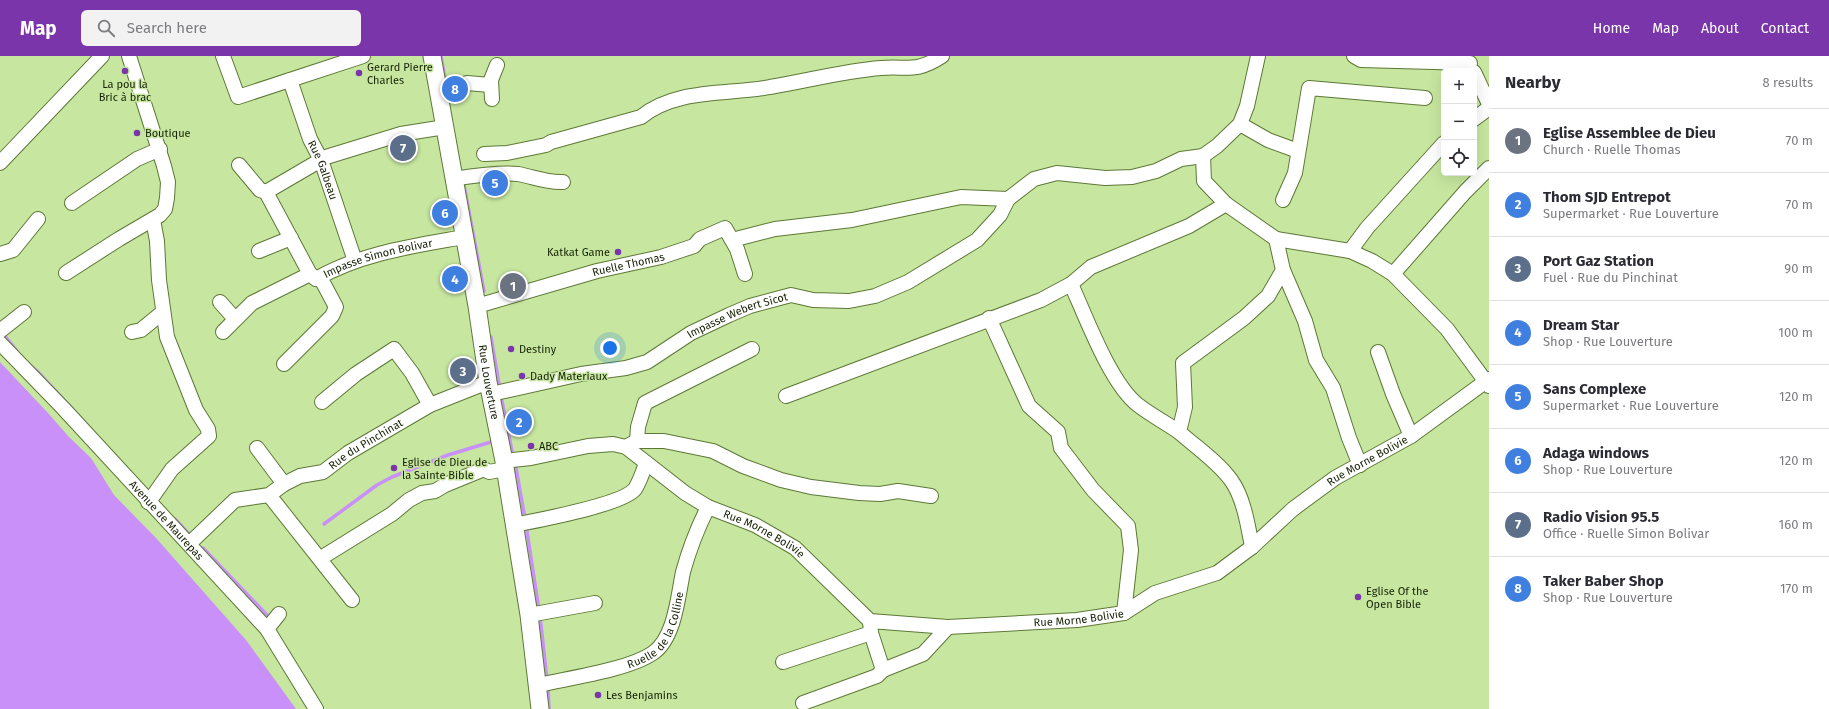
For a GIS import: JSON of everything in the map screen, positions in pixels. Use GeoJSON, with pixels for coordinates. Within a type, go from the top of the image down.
{"type":"FeatureCollection","features":[{"type":"Feature","properties":{"kind":"main road","name":"Rue Louverture"},"geometry":{"type":"LineString","coordinates":[[432,56],[477,306],[522,523],[545,684],[540,709]]}},
{"type":"Feature","properties":{"kind":"street"},"geometry":{"type":"LineString","coordinates":[[0,163],[102,56]]}},
{"type":"Feature","properties":{"kind":"street"},"geometry":{"type":"LineString","coordinates":[[66,273],[153,220],[166,209],[168,182],[160,149],[129,56]]}},
{"type":"Feature","properties":{"kind":"street"},"geometry":{"type":"LineString","coordinates":[[223,56],[238,97],[363,56]]}},
{"type":"Feature","properties":{"kind":"street"},"geometry":{"type":"LineString","coordinates":[[484,154],[507,153],[546,145],[550,142],[641,117],[648,110],[697,94],[768,88],[814,77],[882,68],[909,69],[931,64],[942,56]]}},
{"type":"Feature","properties":{"kind":"street"},"geometry":{"type":"LineString","coordinates":[[745,274],[732,240],[775,229],[852,220],[961,197],[1008,199],[1034,178],[1057,173],[1106,178],[1132,177],[1156,171],[1181,159],[1203,156],[1217,146],[1240,124],[1247,106],[1258,56]]}},
{"type":"Feature","properties":{"kind":"street"},"geometry":{"type":"LineString","coordinates":[[1354,56],[1361,60],[1471,66],[1489,104]]}},
{"type":"Feature","properties":{"kind":"street"},"geometry":{"type":"LineString","coordinates":[[439,95],[458,92],[467,83],[491,92],[497,65]]}},
{"type":"Feature","properties":{"kind":"street","name":"Rue Galbeau"},"geometry":{"type":"LineString","coordinates":[[290,80],[310,139],[321,160],[355,261]]}},
{"type":"Feature","properties":{"kind":"street"},"geometry":{"type":"LineString","coordinates":[[1283,200],[1295,173],[1309,88],[1424,98]]}},
{"type":"Feature","properties":{"kind":"street"},"geometry":{"type":"LineString","coordinates":[[1477,117],[1489,108]]}},
{"type":"Feature","properties":{"kind":"street"},"geometry":{"type":"LineString","coordinates":[[1240,124],[1268,140],[1298,151]]}},
{"type":"Feature","properties":{"kind":"street"},"geometry":{"type":"LineString","coordinates":[[266,192],[321,160],[359,146],[402,134],[445,127]]}},
{"type":"Feature","properties":{"kind":"street"},"geometry":{"type":"LineString","coordinates":[[1350,250],[1366,228],[1441,147]]}},
{"type":"Feature","properties":{"kind":"street"},"geometry":{"type":"LineString","coordinates":[[72,203],[137,158],[160,149]]}},
{"type":"Feature","properties":{"kind":"street"},"geometry":{"type":"LineString","coordinates":[[1203,156],[1204,181],[1226,204],[1276,238],[1350,250],[1393,274],[1447,329],[1488,382]]}},
{"type":"Feature","properties":{"kind":"street"},"geometry":{"type":"LineString","coordinates":[[240,165],[260,190],[266,192],[291,238],[336,307],[332,316],[284,364]]}},
{"type":"Feature","properties":{"kind":"street"},"geometry":{"type":"LineString","coordinates":[[1393,274],[1465,192],[1489,168]]}},
{"type":"Feature","properties":{"kind":"street"},"geometry":{"type":"LineString","coordinates":[[454,180],[468,176],[517,174],[535,180],[564,182]]}},
{"type":"Feature","properties":{"kind":"street","name":"Impasse Webert Sicot"},"geometry":{"type":"LineString","coordinates":[[495,390],[587,373],[626,368],[647,362],[691,333],[729,315],[750,306],[791,295],[812,300],[849,301],[875,296],[908,282],[977,240],[1000,215],[1008,199]]}},
{"type":"Feature","properties":{"kind":"street"},"geometry":{"type":"LineString","coordinates":[[786,396],[904,353],[989,318],[1041,300],[1071,284],[1091,267],[1189,226],[1226,204]]}},
{"type":"Feature","properties":{"kind":"street"},"geometry":{"type":"LineString","coordinates":[[0,254],[13,250],[38,219]]}},
{"type":"Feature","properties":{"kind":"street"},"geometry":{"type":"LineString","coordinates":[[151,499],[172,469],[209,436],[171,349],[163,312],[159,280],[157,241],[153,220]]}},
{"type":"Feature","properties":{"kind":"street","name":"Ruelle Thomas"},"geometry":{"type":"LineString","coordinates":[[477,306],[597,271],[661,257],[694,246],[700,239],[725,228],[732,240]]}},
{"type":"Feature","properties":{"kind":"street","name":"Impasse Simon Bolivar"},"geometry":{"type":"LineString","coordinates":[[223,332],[252,303],[315,276],[355,261],[410,247],[464,237]]}},
{"type":"Feature","properties":{"kind":"street"},"geometry":{"type":"LineString","coordinates":[[259,251],[291,238]]}},
{"type":"Feature","properties":{"kind":"street"},"geometry":{"type":"LineString","coordinates":[[1276,238],[1283,270],[1304,321],[1316,360],[1334,388],[1349,438],[1360,464]]}},
{"type":"Feature","properties":{"kind":"street"},"geometry":{"type":"LineString","coordinates":[[1179,432],[1185,407],[1183,363],[1244,318],[1268,296],[1283,270]]}},
{"type":"Feature","properties":{"kind":"street"},"geometry":{"type":"LineString","coordinates":[[1071,284],[1098,346],[1120,383],[1137,405],[1179,432],[1222,469],[1232,481],[1246,516],[1252,547]]}},
{"type":"Feature","properties":{"kind":"street"},"geometry":{"type":"LineString","coordinates":[[220,302],[235,319]]}},
{"type":"Feature","properties":{"kind":"street"},"geometry":{"type":"LineString","coordinates":[[0,331],[24,312]]}},
{"type":"Feature","properties":{"kind":"street"},"geometry":{"type":"LineString","coordinates":[[132,332],[141,330],[163,312]]}},
{"type":"Feature","properties":{"kind":"street"},"geometry":{"type":"LineString","coordinates":[[989,318],[1029,406],[1058,432],[1061,448],[1093,490],[1128,526],[1131,550],[1124,613]]}},
{"type":"Feature","properties":{"kind":"street","name":"Avenue de Maurepas"},"geometry":{"type":"LineString","coordinates":[[0,343],[151,499],[189,544],[267,629],[316,709]]}},
{"type":"Feature","properties":{"kind":"street"},"geometry":{"type":"LineString","coordinates":[[322,402],[356,374],[394,349],[412,373],[430,405]]}},
{"type":"Feature","properties":{"kind":"street"},"geometry":{"type":"LineString","coordinates":[[632,444],[645,402],[752,349]]}},
{"type":"Feature","properties":{"kind":"street"},"geometry":{"type":"LineString","coordinates":[[1378,352],[1393,394],[1411,436]]}},
{"type":"Feature","properties":{"kind":"street","name":"Rue Morne Bolivie"},"geometry":{"type":"LineString","coordinates":[[708,507],[756,525],[795,548],[870,627],[948,627],[1078,620],[1124,613],[1155,593],[1217,573],[1252,547],[1293,509],[1335,478],[1378,452],[1411,436],[1488,382]]}},
{"type":"Feature","properties":{"kind":"street","name":"Rue du Pinchinat"},"geometry":{"type":"LineString","coordinates":[[270,495],[284,484],[300,476],[323,472],[348,453],[430,405],[495,390]]}},
{"type":"Feature","properties":{"kind":"street"},"geometry":{"type":"LineString","coordinates":[[321,558],[392,514],[409,500],[422,493],[435,491],[445,485],[484,469],[488,472],[509,462],[588,446],[632,444],[653,440],[664,441],[713,451],[743,466],[781,480],[811,487],[880,494],[898,491],[931,496]]}},
{"type":"Feature","properties":{"kind":"street"},"geometry":{"type":"LineString","coordinates":[[632,444],[646,463],[685,493],[708,507]]}},
{"type":"Feature","properties":{"kind":"street"},"geometry":{"type":"LineString","coordinates":[[257,448],[284,484]]}},
{"type":"Feature","properties":{"kind":"street"},"geometry":{"type":"LineString","coordinates":[[522,523],[598,505],[625,496],[634,490],[646,463]]}},
{"type":"Feature","properties":{"kind":"street"},"geometry":{"type":"LineString","coordinates":[[189,544],[235,500],[270,495],[321,558],[352,600]]}},
{"type":"Feature","properties":{"kind":"street","name":"Ruelle de la Colline"},"geometry":{"type":"LineString","coordinates":[[545,684],[595,673],[638,661],[654,652],[666,637],[676,611],[684,572],[698,526],[708,507]]}},
{"type":"Feature","properties":{"kind":"street"},"geometry":{"type":"LineString","coordinates":[[536,614],[595,603]]}},
{"type":"Feature","properties":{"kind":"street"},"geometry":{"type":"LineString","coordinates":[[267,629],[279,614]]}},
{"type":"Feature","properties":{"kind":"street"},"geometry":{"type":"LineString","coordinates":[[783,662],[870,627],[883,670]]}},
{"type":"Feature","properties":{"kind":"street"},"geometry":{"type":"LineString","coordinates":[[804,703],[877,676],[883,670],[923,654],[948,627]]}},
{"type":"Feature","properties":{"kind":"shaded area"},"geometry":{"type":"Polygon","coordinates":[[[0,362],[69,437],[91,458],[114,495],[156,538],[246,640],[296,709],[0,709],[0,362]]]}},
{"type":"Feature","properties":{"kind":"waterway"},"geometry":{"type":"LineString","coordinates":[[441,56],[445,78]]}},
{"type":"Feature","properties":{"kind":"waterway"},"geometry":{"type":"LineString","coordinates":[[464,185],[484,291]]}},
{"type":"Feature","properties":{"kind":"waterway"},"geometry":{"type":"LineString","coordinates":[[4,335],[17,351]]}},
{"type":"Feature","properties":{"kind":"waterway"},"geometry":{"type":"LineString","coordinates":[[491,337],[500,390]]}},
{"type":"Feature","properties":{"kind":"waterway"},"geometry":{"type":"LineString","coordinates":[[24,360],[38,372],[88,426]]}},
{"type":"Feature","properties":{"kind":"waterway"},"geometry":{"type":"LineString","coordinates":[[501,396],[513,456]]}},
{"type":"Feature","properties":{"kind":"waterway"},"geometry":{"type":"LineString","coordinates":[[324,524],[377,485],[392,477],[448,455],[491,442]]}},
{"type":"Feature","properties":{"kind":"waterway"},"geometry":{"type":"LineString","coordinates":[[515,462],[525,519]]}},
{"type":"Feature","properties":{"kind":"waterway"},"geometry":{"type":"LineString","coordinates":[[175,519],[190,535]]}},
{"type":"Feature","properties":{"kind":"waterway"},"geometry":{"type":"LineString","coordinates":[[526,525],[539,610]]}},
{"type":"Feature","properties":{"kind":"waterway"},"geometry":{"type":"LineString","coordinates":[[203,548],[267,615]]}},
{"type":"Feature","properties":{"kind":"waterway"},"geometry":{"type":"LineString","coordinates":[[540,616],[547,680]]}},
{"type":"Feature","properties":{"kind":"waterway"},"geometry":{"type":"LineString","coordinates":[[548,686],[549,709]]}},
{"type":"Feature","properties":{"kind":"place","name":"La pou la Bric à brac"},"geometry":{"type":"Point","coordinates":[125,71]}},
{"type":"Feature","properties":{"kind":"place","name":"Gerard Pierre Charles"},"geometry":{"type":"Point","coordinates":[359,73]}},
{"type":"Feature","properties":{"kind":"place","name":"Taker Baber Shop"},"geometry":{"type":"Point","coordinates":[455,89]}},
{"type":"Feature","properties":{"kind":"place","name":"Boutique"},"geometry":{"type":"Point","coordinates":[137,133]}},
{"type":"Feature","properties":{"kind":"place","name":"Radio Vision 95.5"},"geometry":{"type":"Point","coordinates":[403,148]}},
{"type":"Feature","properties":{"kind":"place","name":"Sans Complexe"},"geometry":{"type":"Point","coordinates":[495,183]}},
{"type":"Feature","properties":{"kind":"place","name":"Adaga windows"},"geometry":{"type":"Point","coordinates":[445,213]}},
{"type":"Feature","properties":{"kind":"place","name":"Katkat Game"},"geometry":{"type":"Point","coordinates":[618,252]}},
{"type":"Feature","properties":{"kind":"place","name":"Dream Star"},"geometry":{"type":"Point","coordinates":[455,279]}},
{"type":"Feature","properties":{"kind":"place","name":"Eglise Assemblee de Dieu"},"geometry":{"type":"Point","coordinates":[513,286]}},
{"type":"Feature","properties":{"kind":"place","name":"Destiny"},"geometry":{"type":"Point","coordinates":[511,349]}},
{"type":"Feature","properties":{"kind":"place","name":"Port Gaz Station"},"geometry":{"type":"Point","coordinates":[463,371]}},
{"type":"Feature","properties":{"kind":"place","name":"Dady Materiaux"},"geometry":{"type":"Point","coordinates":[522,376]}},
{"type":"Feature","properties":{"kind":"place","name":"Thom SJD Entrepot"},"geometry":{"type":"Point","coordinates":[519,422]}},
{"type":"Feature","properties":{"kind":"place","name":"ABC"},"geometry":{"type":"Point","coordinates":[531,446]}},
{"type":"Feature","properties":{"kind":"place","name":"Eglise de Dieu de la Sainte Bible"},"geometry":{"type":"Point","coordinates":[394,468]}},
{"type":"Feature","properties":{"kind":"place","name":"Eglise Of the Open Bible"},"geometry":{"type":"Point","coordinates":[1358,597]}},
{"type":"Feature","properties":{"kind":"place","name":"Les Benjamins"},"geometry":{"type":"Point","coordinates":[598,695]}}]}
